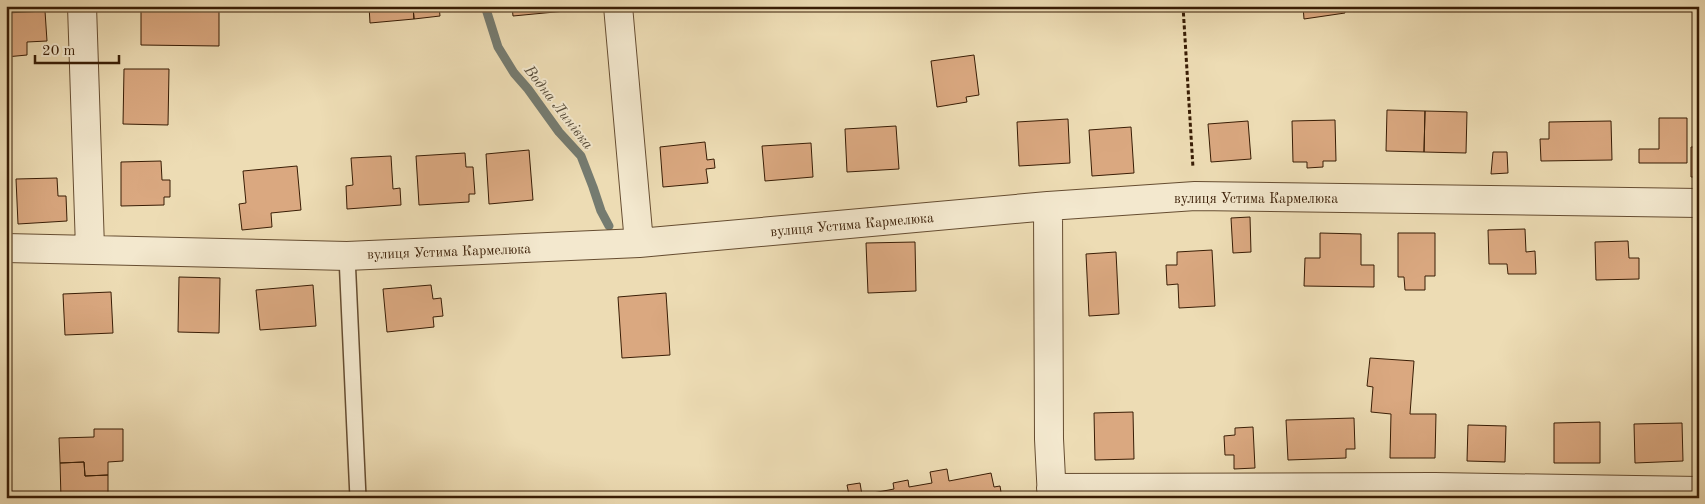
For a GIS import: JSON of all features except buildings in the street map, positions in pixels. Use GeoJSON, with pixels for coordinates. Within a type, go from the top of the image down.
{"type":"FeatureCollection","features":[{"type":"Feature","properties":{"kind":"street"},"geometry":{"type":"LineString","coordinates":[[82,6],[90,248]]}},
{"type":"Feature","properties":{"kind":"street"},"geometry":{"type":"LineString","coordinates":[[618,6],[639,243]]}},
{"type":"Feature","properties":{"kind":"street","name":"вулиця Устима Кармелюка"},"geometry":{"type":"LineString","coordinates":[[6,248],[90,248],[347,256],[639,243],[1048,206],[1195,196],[1699,203]]}},
{"type":"Feature","properties":{"kind":"street"},"geometry":{"type":"LineString","coordinates":[[1048,206],[1051,493],[1435,487],[1699,491]]}},
{"type":"Feature","properties":{"kind":"lane"},"geometry":{"type":"LineString","coordinates":[[347,256],[358,498]]}},
{"type":"Feature","properties":{"kind":"path"},"geometry":{"type":"LineString","coordinates":[[1183,6],[1195,196]]}},
{"type":"Feature","properties":{"kind":"waterway","name":"Водна Линівка"},"geometry":{"type":"LineString","coordinates":[[485,6],[498,47],[514,73],[559,132],[581,156],[601,211],[609,226]]}}]}
